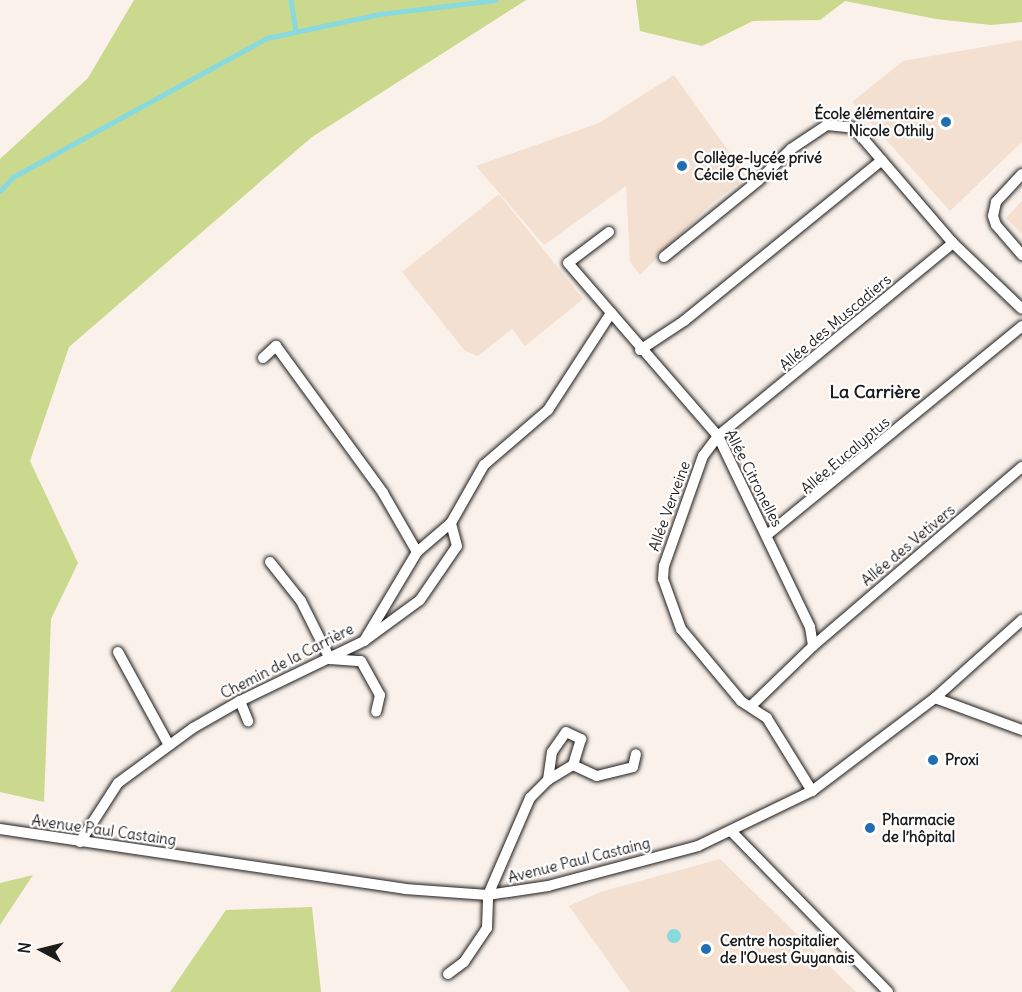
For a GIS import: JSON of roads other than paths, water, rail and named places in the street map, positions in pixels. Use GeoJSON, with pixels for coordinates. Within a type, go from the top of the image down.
{"type":"FeatureCollection","features":[{"type":"Feature","properties":{"kind":"street"},"geometry":{"type":"LineString","coordinates":[[664,257],[758,181],[791,149],[827,125],[854,128],[953,243],[1022,309]]}},
{"type":"Feature","properties":{"kind":"street"},"geometry":{"type":"LineString","coordinates":[[640,350],[684,321],[882,160]]}},
{"type":"Feature","properties":{"kind":"street"},"geometry":{"type":"LineString","coordinates":[[1022,174],[996,202],[993,216],[996,225],[1022,255]]}},
{"type":"Feature","properties":{"kind":"street","name":"Allée Citronelles"},"geometry":{"type":"LineString","coordinates":[[609,232],[568,263],[640,350],[718,436],[806,619],[813,646]]}},
{"type":"Feature","properties":{"kind":"street","name":"Allée des Muscadiers"},"geometry":{"type":"LineString","coordinates":[[718,436],[736,424],[953,243]]}},
{"type":"Feature","properties":{"kind":"street","name":"Chemin de la Carrière"},"geometry":{"type":"LineString","coordinates":[[80,842],[118,783],[169,745],[240,701],[364,641],[417,552],[451,523],[481,469],[548,410],[611,314]]}},
{"type":"Feature","properties":{"kind":"street","name":"Allée Eucalyptus"},"geometry":{"type":"LineString","coordinates":[[767,536],[1022,326]]}},
{"type":"Feature","properties":{"kind":"street"},"geometry":{"type":"LineString","coordinates":[[262,358],[276,346],[383,493],[417,552]]}},
{"type":"Feature","properties":{"kind":"street","name":"Allée Verveine"},"geometry":{"type":"LineString","coordinates":[[718,436],[703,456],[676,527],[663,579],[681,629],[691,644],[741,701],[752,705],[767,718],[812,791]]}},
{"type":"Feature","properties":{"kind":"street","name":"Allée des Vetivers"},"geometry":{"type":"LineString","coordinates":[[813,646],[1022,467]]}},
{"type":"Feature","properties":{"kind":"street"},"geometry":{"type":"LineString","coordinates":[[364,641],[420,600],[457,546],[451,523]]}},
{"type":"Feature","properties":{"kind":"street"},"geometry":{"type":"LineString","coordinates":[[270,562],[301,601],[330,659],[361,661],[380,695],[375,712]]}},
{"type":"Feature","properties":{"kind":"street","name":"Avenue Paul Castaing"},"geometry":{"type":"LineString","coordinates":[[0,829],[405,889],[488,895],[613,870],[698,846],[812,791],[935,698],[1022,620]]}},
{"type":"Feature","properties":{"kind":"street"},"geometry":{"type":"LineString","coordinates":[[752,705],[813,646]]}},
{"type":"Feature","properties":{"kind":"street"},"geometry":{"type":"LineString","coordinates":[[118,652],[169,745]]}},
{"type":"Feature","properties":{"kind":"street"},"geometry":{"type":"LineString","coordinates":[[935,698],[1022,730]]}},
{"type":"Feature","properties":{"kind":"street"},"geometry":{"type":"LineString","coordinates":[[240,701],[248,721]]}},
{"type":"Feature","properties":{"kind":"street"},"geometry":{"type":"LineString","coordinates":[[448,974],[464,962],[487,928],[488,895],[530,798],[548,780],[573,765],[581,738],[566,732],[552,752],[548,780]]}},
{"type":"Feature","properties":{"kind":"street"},"geometry":{"type":"LineString","coordinates":[[573,765],[597,776],[633,767],[636,754]]}},
{"type":"Feature","properties":{"kind":"street"},"geometry":{"type":"LineString","coordinates":[[731,831],[888,992]]}},
{"type":"Feature","properties":{"kind":"water"},"geometry":{"type":"Polygon","coordinates":[[[671,929],[677,929],[681,936],[677,943],[671,943],[667,939],[667,933],[671,929]]]}},
{"type":"Feature","properties":{"kind":"waterway"},"geometry":{"type":"LineString","coordinates":[[291,0],[296,32]]}},
{"type":"Feature","properties":{"kind":"waterway"},"geometry":{"type":"LineString","coordinates":[[0,191],[13,177],[267,38],[380,14],[495,0]]}},
{"type":"Feature","properties":{"kind":"place","name":"École élémentaire Nicole Othily"},"geometry":{"type":"Point","coordinates":[946,122]}},
{"type":"Feature","properties":{"kind":"place","name":"Collège-lycée privé Cécile Cheviet"},"geometry":{"type":"Point","coordinates":[682,166]}},
{"type":"Feature","properties":{"kind":"place","name":"Proxi"},"geometry":{"type":"Point","coordinates":[933,760]}},
{"type":"Feature","properties":{"kind":"place","name":"Pharmacie de l’hôpital"},"geometry":{"type":"Point","coordinates":[870,828]}},
{"type":"Feature","properties":{"kind":"place","name":"Centre hospitalier de l'Ouest Guyanais"},"geometry":{"type":"Point","coordinates":[706,949]}},
{"type":"Feature","properties":{"kind":"district","name":"La Carrière"},"geometry":{"type":"Point","coordinates":[875,392]}}]}
